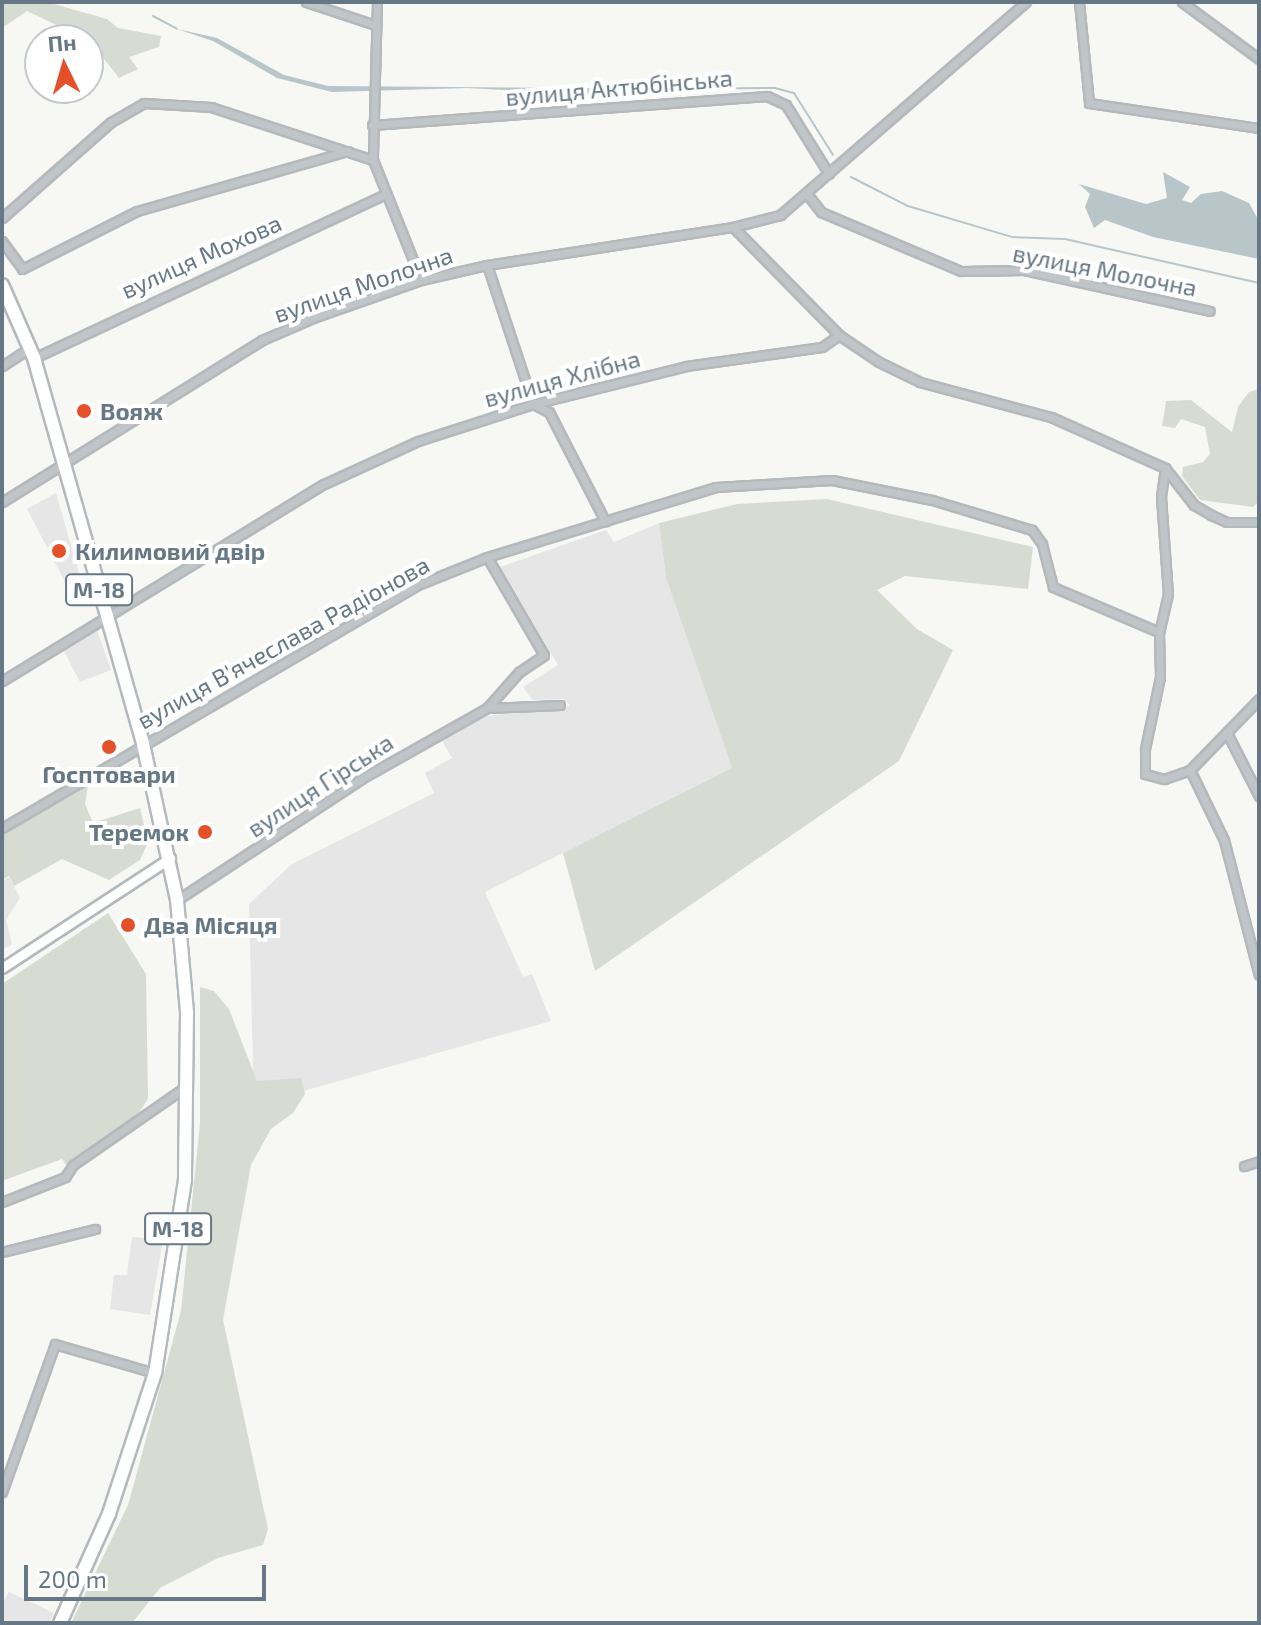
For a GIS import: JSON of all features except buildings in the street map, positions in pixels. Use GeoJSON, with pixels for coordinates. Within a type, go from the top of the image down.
{"type":"FeatureCollection","features":[{"type":"Feature","properties":{"kind":"highway","name":"М-18"},"geometry":{"type":"LineString","coordinates":[[2,285],[32,353],[64,461],[143,744],[170,858],[177,900],[189,1084],[185,1180],[155,1373],[109,1514],[60,1623]]}},
{"type":"Feature","properties":{"kind":"street"},"geometry":{"type":"LineString","coordinates":[[306,2],[375,25]]}},
{"type":"Feature","properties":{"kind":"street"},"geometry":{"type":"LineString","coordinates":[[377,2],[373,160],[421,280]]}},
{"type":"Feature","properties":{"kind":"street"},"geometry":{"type":"LineString","coordinates":[[807,194],[1026,2]]}},
{"type":"Feature","properties":{"kind":"street"},"geometry":{"type":"LineString","coordinates":[[1079,2],[1088,99],[1094,106],[1259,128]]}},
{"type":"Feature","properties":{"kind":"street"},"geometry":{"type":"LineString","coordinates":[[1182,2],[1259,59]]}},
{"type":"Feature","properties":{"kind":"street","name":"вулиця Актюбінська"},"geometry":{"type":"LineString","coordinates":[[372,125],[767,96],[786,105],[829,174]]}},
{"type":"Feature","properties":{"kind":"street"},"geometry":{"type":"LineString","coordinates":[[2,218],[111,122],[144,103],[211,107],[373,160]]}},
{"type":"Feature","properties":{"kind":"street"},"geometry":{"type":"LineString","coordinates":[[2,241],[22,269],[137,211],[348,151]]}},
{"type":"Feature","properties":{"kind":"street","name":"вулиця Мохова"},"geometry":{"type":"LineString","coordinates":[[2,366],[385,194]]}},
{"type":"Feature","properties":{"kind":"street","name":"вулиця Молочна"},"geometry":{"type":"LineString","coordinates":[[2,502],[262,340],[421,280],[487,265],[733,227],[780,215],[807,194],[821,212],[961,271],[1024,270],[1210,311]]}},
{"type":"Feature","properties":{"kind":"street"},"geometry":{"type":"LineString","coordinates":[[733,227],[839,335],[920,382],[1051,417],[1165,468],[1194,505],[1211,515],[1227,522],[1259,522]]}},
{"type":"Feature","properties":{"kind":"street"},"geometry":{"type":"LineString","coordinates":[[487,265],[533,404],[549,412],[605,521]]}},
{"type":"Feature","properties":{"kind":"street","name":"вулиця Хлібна"},"geometry":{"type":"LineString","coordinates":[[2,681],[106,614],[324,484],[418,441],[533,404],[686,366],[822,347],[839,335]]}},
{"type":"Feature","properties":{"kind":"street"},"geometry":{"type":"LineString","coordinates":[[1165,468],[1161,497],[1168,594],[1159,632],[1160,677],[1143,768],[1152,778],[1164,779],[1190,770],[1259,699]]}},
{"type":"Feature","properties":{"kind":"street","name":"вулиця В'ячеслава Радіонова"},"geometry":{"type":"LineString","coordinates":[[2,828],[420,584],[487,557],[716,487],[774,480],[832,480],[882,488],[1032,530],[1042,544],[1053,587],[1159,632]]}},
{"type":"Feature","properties":{"kind":"street","name":"вулиця Гірська"},"geometry":{"type":"LineString","coordinates":[[177,900],[361,779],[487,708],[519,672],[544,655],[487,557]]}},
{"type":"Feature","properties":{"kind":"street","name":"вулиця Гірська"},"geometry":{"type":"LineString","coordinates":[[487,708],[560,705]]}},
{"type":"Feature","properties":{"kind":"street"},"geometry":{"type":"LineString","coordinates":[[1227,733],[1259,796]]}},
{"type":"Feature","properties":{"kind":"street"},"geometry":{"type":"LineString","coordinates":[[1190,770],[1224,840],[1259,975]]}},
{"type":"Feature","properties":{"kind":"street"},"geometry":{"type":"LineString","coordinates":[[2,968],[170,858]]}},
{"type":"Feature","properties":{"kind":"street"},"geometry":{"type":"LineString","coordinates":[[2,1202],[65,1177],[73,1165],[189,1084]]}},
{"type":"Feature","properties":{"kind":"street"},"geometry":{"type":"LineString","coordinates":[[1244,1166],[1259,1161]]}},
{"type":"Feature","properties":{"kind":"street"},"geometry":{"type":"LineString","coordinates":[[2,1252],[95,1229]]}},
{"type":"Feature","properties":{"kind":"street"},"geometry":{"type":"LineString","coordinates":[[2,1492],[55,1344],[155,1373]]}},
{"type":"Feature","properties":{"kind":"shaded area"},"geometry":{"type":"Polygon","coordinates":[[[2,2],[47,2],[107,19],[118,28],[161,36],[159,47],[129,57],[138,69],[119,78],[104,59],[104,24],[54,24],[27,11],[2,28],[2,2]]]}},
{"type":"Feature","properties":{"kind":"shaded area"},"geometry":{"type":"Polygon","coordinates":[[[177,29],[217,38],[284,75],[328,86],[678,89],[637,97],[467,88],[332,92],[277,78],[213,41],[177,29]]]}},
{"type":"Feature","properties":{"kind":"shaded area"},"geometry":{"type":"Polygon","coordinates":[[[1163,172],[1190,187],[1182,200],[1191,203],[1201,194],[1222,191],[1249,203],[1259,221],[1259,259],[1153,237],[1105,220],[1094,228],[1085,207],[1090,194],[1079,184],[1146,204],[1167,198],[1163,172]]]}},
{"type":"Feature","properties":{"kind":"shaded area"},"geometry":{"type":"Polygon","coordinates":[[[1259,389],[1259,501],[1253,507],[1200,500],[1182,476],[1183,467],[1203,462],[1210,454],[1205,427],[1181,419],[1175,428],[1162,426],[1166,401],[1191,400],[1232,432],[1238,407],[1249,392],[1259,389]]]}},
{"type":"Feature","properties":{"kind":"shaded area"},"geometry":{"type":"Polygon","coordinates":[[[56,493],[85,594],[74,599],[27,509],[56,493]]]}},
{"type":"Feature","properties":{"kind":"shaded area"},"geometry":{"type":"Polygon","coordinates":[[[827,499],[1033,547],[1028,589],[905,576],[877,590],[917,629],[953,650],[899,761],[595,971],[563,853],[732,768],[666,578],[659,523],[737,504],[827,499]]]}},
{"type":"Feature","properties":{"kind":"shaded area"},"geometry":{"type":"Polygon","coordinates":[[[659,523],[666,578],[732,768],[485,892],[523,977],[532,974],[551,1021],[254,1105],[249,904],[292,864],[434,793],[425,773],[452,758],[441,739],[486,716],[570,706],[564,699],[532,700],[523,687],[558,665],[500,567],[606,530],[614,542],[659,523]]]}},
{"type":"Feature","properties":{"kind":"shaded area"},"geometry":{"type":"Polygon","coordinates":[[[97,630],[111,670],[80,682],[64,651],[97,630]]]}},
{"type":"Feature","properties":{"kind":"shaded area"},"geometry":{"type":"Polygon","coordinates":[[[89,780],[85,804],[93,823],[140,808],[148,842],[140,860],[109,880],[62,859],[14,886],[9,876],[2,880],[2,834],[89,780]]]}},
{"type":"Feature","properties":{"kind":"shaded area"},"geometry":{"type":"Polygon","coordinates":[[[9,877],[20,898],[6,920],[12,944],[2,950],[2,881],[9,877]]]}},
{"type":"Feature","properties":{"kind":"shaded area"},"geometry":{"type":"Polygon","coordinates":[[[108,913],[146,974],[148,1099],[134,1120],[66,1165],[62,1159],[2,1181],[2,984],[108,913]]]}},
{"type":"Feature","properties":{"kind":"shaded area"},"geometry":{"type":"Polygon","coordinates":[[[200,987],[214,991],[229,1009],[257,1081],[301,1078],[305,1094],[293,1113],[271,1129],[251,1165],[223,1320],[268,1529],[263,1545],[218,1558],[160,1588],[132,1623],[71,1623],[128,1505],[181,1311],[200,1123],[200,987]]]}},
{"type":"Feature","properties":{"kind":"shaded area"},"geometry":{"type":"Polygon","coordinates":[[[132,1237],[163,1240],[150,1315],[110,1309],[114,1275],[127,1275],[132,1237]]]}},
{"type":"Feature","properties":{"kind":"shaded area"},"geometry":{"type":"Polygon","coordinates":[[[9,1592],[54,1613],[49,1623],[2,1623],[2,1604],[9,1592]]]}},
{"type":"Feature","properties":{"kind":"waterway"},"geometry":{"type":"LineString","coordinates":[[153,16],[177,29]]}},
{"type":"Feature","properties":{"kind":"waterway"},"geometry":{"type":"LineString","coordinates":[[678,89],[775,88],[794,93],[833,155]]}},
{"type":"Feature","properties":{"kind":"waterway"},"geometry":{"type":"LineString","coordinates":[[851,177],[908,206],[1012,237],[1065,239],[1259,283]]}},
{"type":"Feature","properties":{"kind":"place","name":"Вояж"},"geometry":{"type":"Point","coordinates":[84,411]}},
{"type":"Feature","properties":{"kind":"place","name":"Килимовий двір"},"geometry":{"type":"Point","coordinates":[59,551]}},
{"type":"Feature","properties":{"kind":"place","name":"Госптовари"},"geometry":{"type":"Point","coordinates":[109,747]}},
{"type":"Feature","properties":{"kind":"place","name":"Теремок"},"geometry":{"type":"Point","coordinates":[205,832]}},
{"type":"Feature","properties":{"kind":"place","name":"Два Місяця"},"geometry":{"type":"Point","coordinates":[128,925]}}]}
